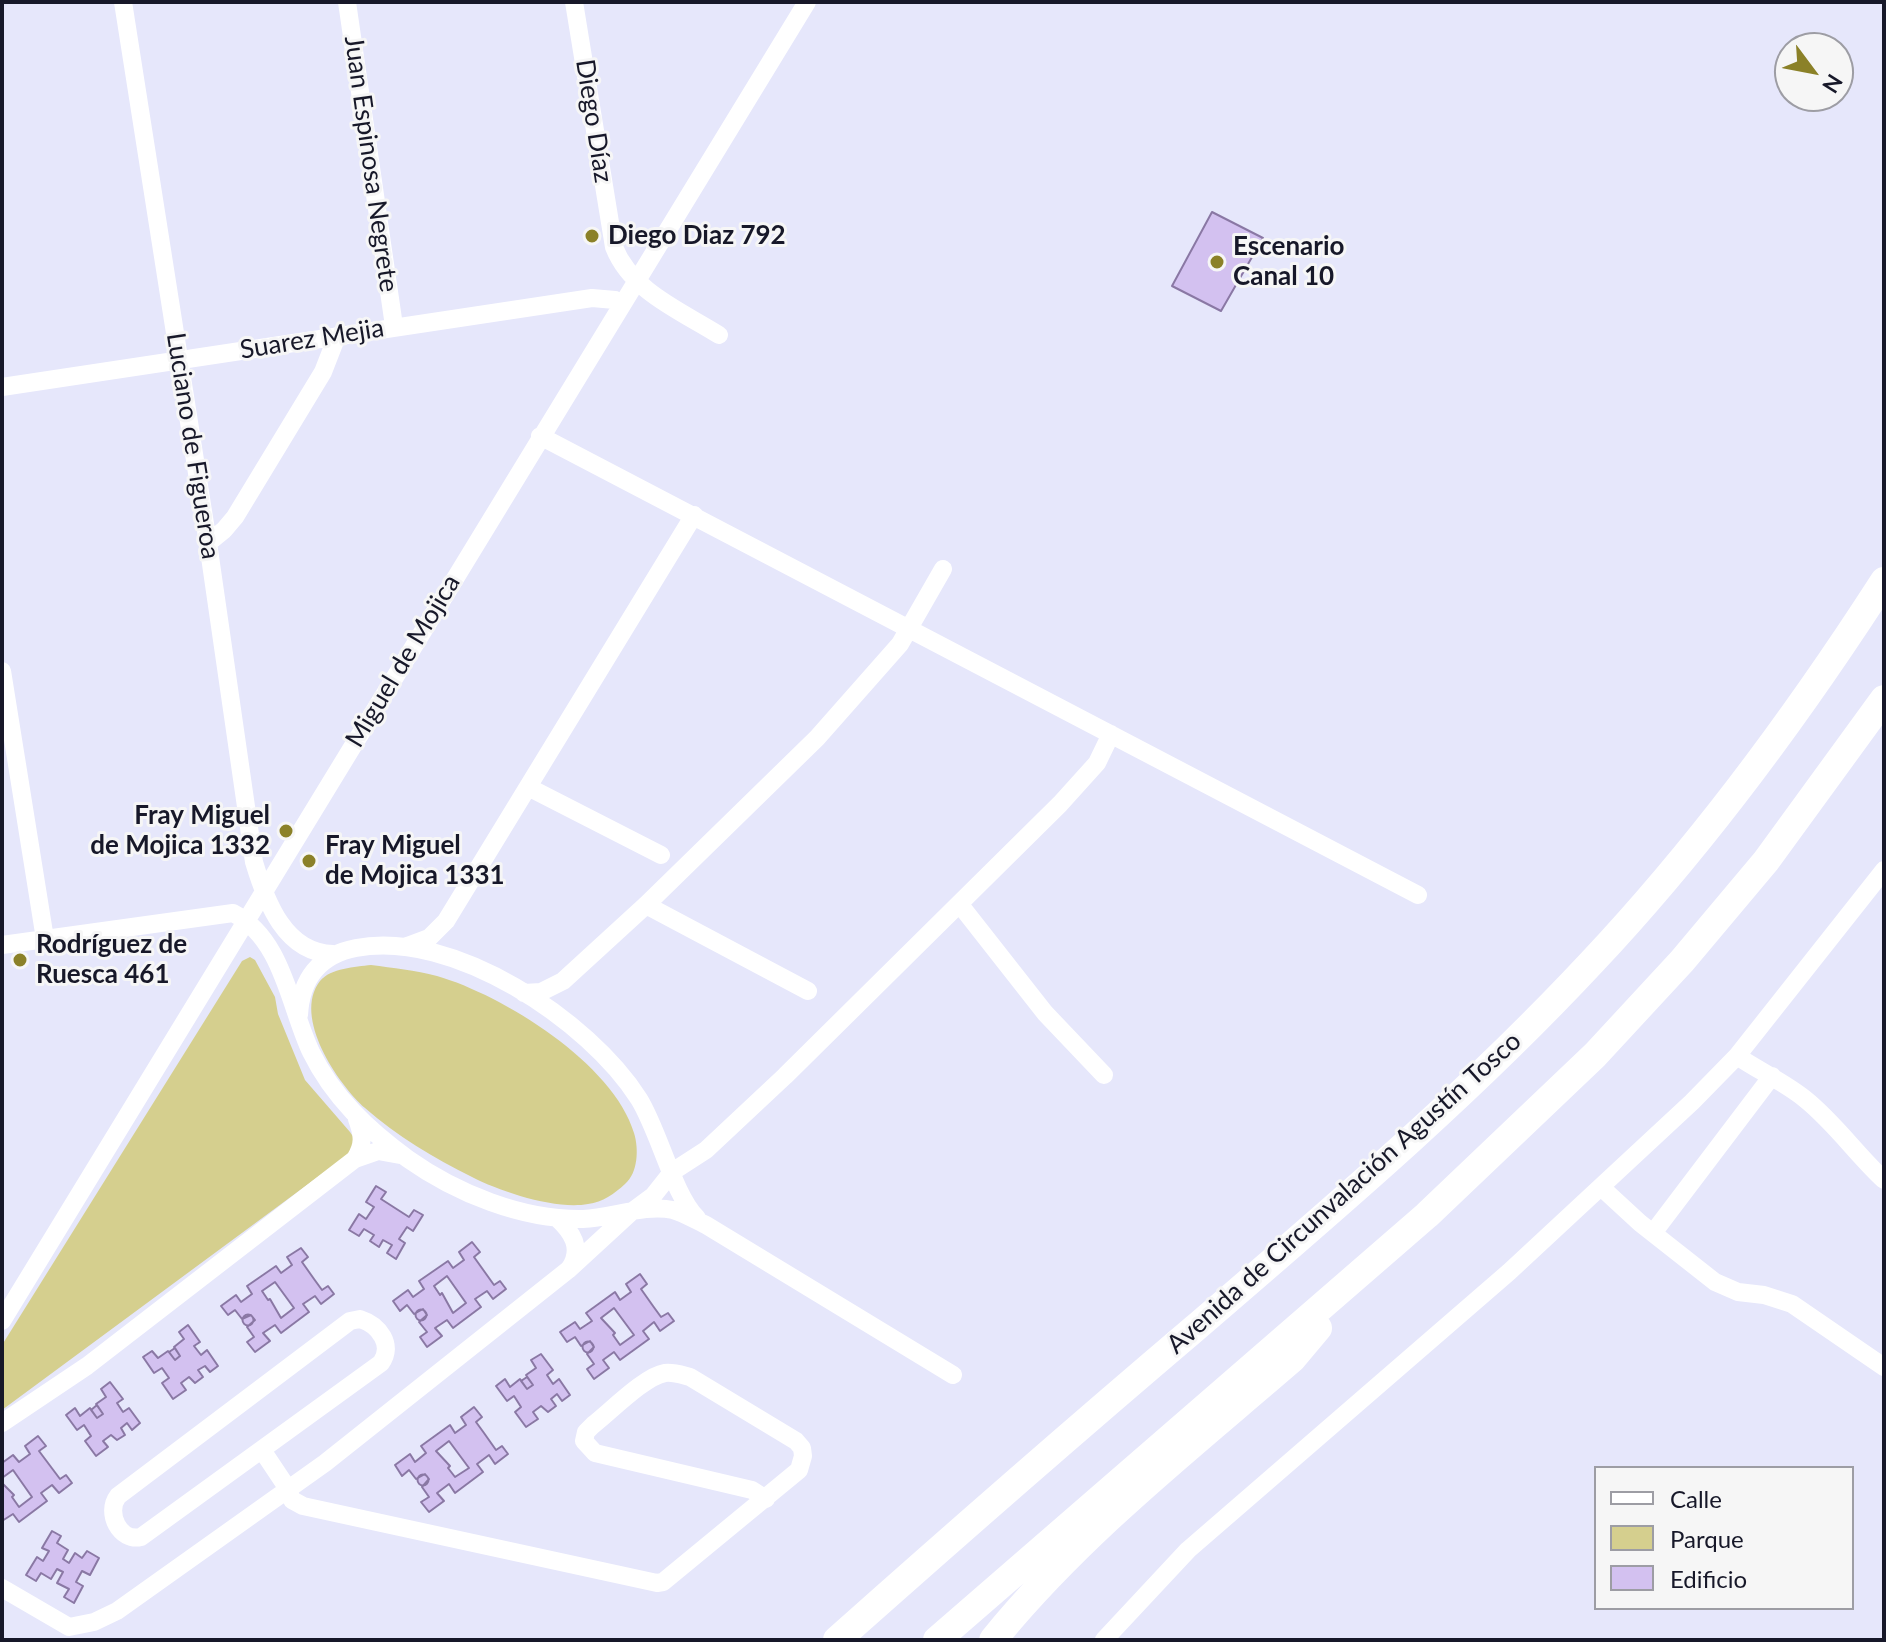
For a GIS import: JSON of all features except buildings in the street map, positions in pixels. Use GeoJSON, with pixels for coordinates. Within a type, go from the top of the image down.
{"type":"FeatureCollection","features":[{"type":"Feature","properties":{"kind":"highway","name":"Avenida de Circunvalación Agustín Tosco"},"geometry":{"type":"LineString","coordinates":[[837,1640],[1363,1184],[1550,1007],[1637,913],[1718,815],[1813,688],[1884,581]]}},
{"type":"Feature","properties":{"kind":"highway"},"geometry":{"type":"LineString","coordinates":[[937,1640],[1376,1260],[1536,1113],[1639,1008],[1766,861],[1884,699]]}},
{"type":"Feature","properties":{"kind":"highway"},"geometry":{"type":"LineString","coordinates":[[993,1640],[1036,1590],[1100,1527],[1292,1359],[1376,1260]]}},
{"type":"Feature","properties":{"kind":"street","name":"Luciano de Figueroa"},"geometry":{"type":"LineString","coordinates":[[123,2],[208,543],[254,862],[280,922],[290,936],[311,952],[333,954]]}},
{"type":"Feature","properties":{"kind":"street","name":"Juan Espinosa Negrete"},"geometry":{"type":"LineString","coordinates":[[347,2],[394,326]]}},
{"type":"Feature","properties":{"kind":"street","name":"Diego Díaz"},"geometry":{"type":"LineString","coordinates":[[574,2],[614,247],[619,260],[636,281]]}},
{"type":"Feature","properties":{"kind":"street","name":"Miguel de Mojica"},"geometry":{"type":"LineString","coordinates":[[2,1321],[807,2]]}},
{"type":"Feature","properties":{"kind":"street"},"geometry":{"type":"LineString","coordinates":[[636,281],[719,335]]}},
{"type":"Feature","properties":{"kind":"street","name":"Suarez Mejia"},"geometry":{"type":"LineString","coordinates":[[2,387],[592,298],[615,300],[622,304]]}},
{"type":"Feature","properties":{"kind":"street"},"geometry":{"type":"LineString","coordinates":[[208,543],[235,517],[323,372],[337,336]]}},
{"type":"Feature","properties":{"kind":"street"},"geometry":{"type":"LineString","coordinates":[[540,436],[1418,895]]}},
{"type":"Feature","properties":{"kind":"street"},"geometry":{"type":"LineString","coordinates":[[402,948],[429,938],[446,921],[694,515]]}},
{"type":"Feature","properties":{"kind":"street"},"geometry":{"type":"LineString","coordinates":[[524,993],[541,992],[563,981],[646,905],[817,738],[890,657],[911,628],[943,569]]}},
{"type":"Feature","properties":{"kind":"street"},"geometry":{"type":"LineString","coordinates":[[2,671],[45,939]]}},
{"type":"Feature","properties":{"kind":"street"},"geometry":{"type":"LineString","coordinates":[[2,1588],[69,1627],[94,1622],[117,1611],[325,1463],[568,1270],[653,1196],[672,1172],[706,1150],[961,906],[1087,775],[1105,751],[1111,734]]}},
{"type":"Feature","properties":{"kind":"street"},"geometry":{"type":"LineString","coordinates":[[528,787],[661,855]]}},
{"type":"Feature","properties":{"kind":"street"},"geometry":{"type":"LineString","coordinates":[[1104,1640],[1188,1550],[1498,1283],[1692,1102],[1737,1056],[1884,870]]}},
{"type":"Feature","properties":{"kind":"street"},"geometry":{"type":"LineString","coordinates":[[646,905],[808,991]]}},
{"type":"Feature","properties":{"kind":"street"},"geometry":{"type":"LineString","coordinates":[[961,906],[1045,1013],[1104,1075]]}},
{"type":"Feature","properties":{"kind":"street"},"geometry":{"type":"LineString","coordinates":[[2,945],[233,913],[257,929],[269,948],[312,1053],[341,1099],[356,1117],[433,1175],[479,1197],[557,1218],[594,1218],[647,1210],[675,1211],[706,1225],[953,1375]]}},
{"type":"Feature","properties":{"kind":"street"},"geometry":{"type":"LineString","coordinates":[[446,921],[443,934],[445,944],[467,965]]}},
{"type":"Feature","properties":{"kind":"street"},"geometry":{"type":"LineString","coordinates":[[299,1019],[302,993],[315,967],[333,954],[357,948],[402,948],[437,955],[467,965],[524,993],[568,1023],[627,1082],[659,1138],[689,1210],[706,1225]]}},
{"type":"Feature","properties":{"kind":"street"},"geometry":{"type":"LineString","coordinates":[[563,981],[558,1008],[568,1023]]}},
{"type":"Feature","properties":{"kind":"street"},"geometry":{"type":"LineString","coordinates":[[1737,1056],[1806,1100],[1884,1180]]}},
{"type":"Feature","properties":{"kind":"street"},"geometry":{"type":"LineString","coordinates":[[1653,1233],[1772,1076]]}},
{"type":"Feature","properties":{"kind":"street"},"geometry":{"type":"LineString","coordinates":[[355,1159],[363,1144],[363,1133],[356,1117]]}},
{"type":"Feature","properties":{"kind":"street"},"geometry":{"type":"LineString","coordinates":[[659,1138],[680,1153],[694,1154],[706,1150]]}},
{"type":"Feature","properties":{"kind":"street"},"geometry":{"type":"LineString","coordinates":[[2,1423],[87,1366],[355,1159],[378,1151],[404,1156]]}},
{"type":"Feature","properties":{"kind":"street"},"geometry":{"type":"LineString","coordinates":[[1602,1188],[1715,1282],[1738,1292],[1764,1295],[1792,1304],[1884,1367]]}},
{"type":"Feature","properties":{"kind":"street"},"geometry":{"type":"LineString","coordinates":[[557,1218],[574,1237],[577,1250],[574,1263],[568,1270]]}},
{"type":"Feature","properties":{"kind":"street"},"geometry":{"type":"LineString","coordinates":[[360,1319],[370,1323],[387,1344],[388,1351],[381,1363],[262,1450],[141,1537],[132,1539],[126,1536],[112,1517],[118,1496],[350,1321],[360,1319]]}},
{"type":"Feature","properties":{"kind":"street"},"geometry":{"type":"LineString","coordinates":[[262,1450],[292,1500],[303,1506],[663,1582],[766,1499],[799,1470],[803,1456],[802,1448],[796,1441],[690,1377],[667,1373],[654,1377],[586,1432],[584,1441],[595,1453],[752,1490],[766,1499]]}},
{"type":"Feature","properties":{"kind":"green space"},"geometry":{"type":"Polygon","coordinates":[[[250,957],[255,960],[275,997],[278,1014],[305,1080],[350,1132],[356,1141],[353,1151],[2,1410],[2,1345],[242,961],[250,957]]]}},
{"type":"Feature","properties":{"kind":"green space"},"geometry":{"type":"Polygon","coordinates":[[[371,965],[429,974],[464,985],[523,1016],[580,1058],[604,1082],[622,1107],[634,1133],[636,1160],[629,1179],[612,1194],[593,1203],[560,1204],[529,1198],[484,1183],[458,1170],[416,1146],[377,1118],[354,1097],[332,1067],[315,1031],[311,1013],[313,996],[320,981],[330,973],[371,965]]]}},
{"type":"Feature","properties":{"kind":"place","name":"Diego Diaz 792"},"geometry":{"type":"Point","coordinates":[592,236]}},
{"type":"Feature","properties":{"kind":"place","name":"Escenario Canal 10"},"geometry":{"type":"Point","coordinates":[1217,262]}},
{"type":"Feature","properties":{"kind":"place","name":"Fray Miguel de Mojica 1332"},"geometry":{"type":"Point","coordinates":[286,831]}},
{"type":"Feature","properties":{"kind":"place","name":"Fray Miguel de Mojica 1331"},"geometry":{"type":"Point","coordinates":[309,861]}},
{"type":"Feature","properties":{"kind":"place","name":"Rodríguez de Ruesca 461"},"geometry":{"type":"Point","coordinates":[20,960]}}]}
